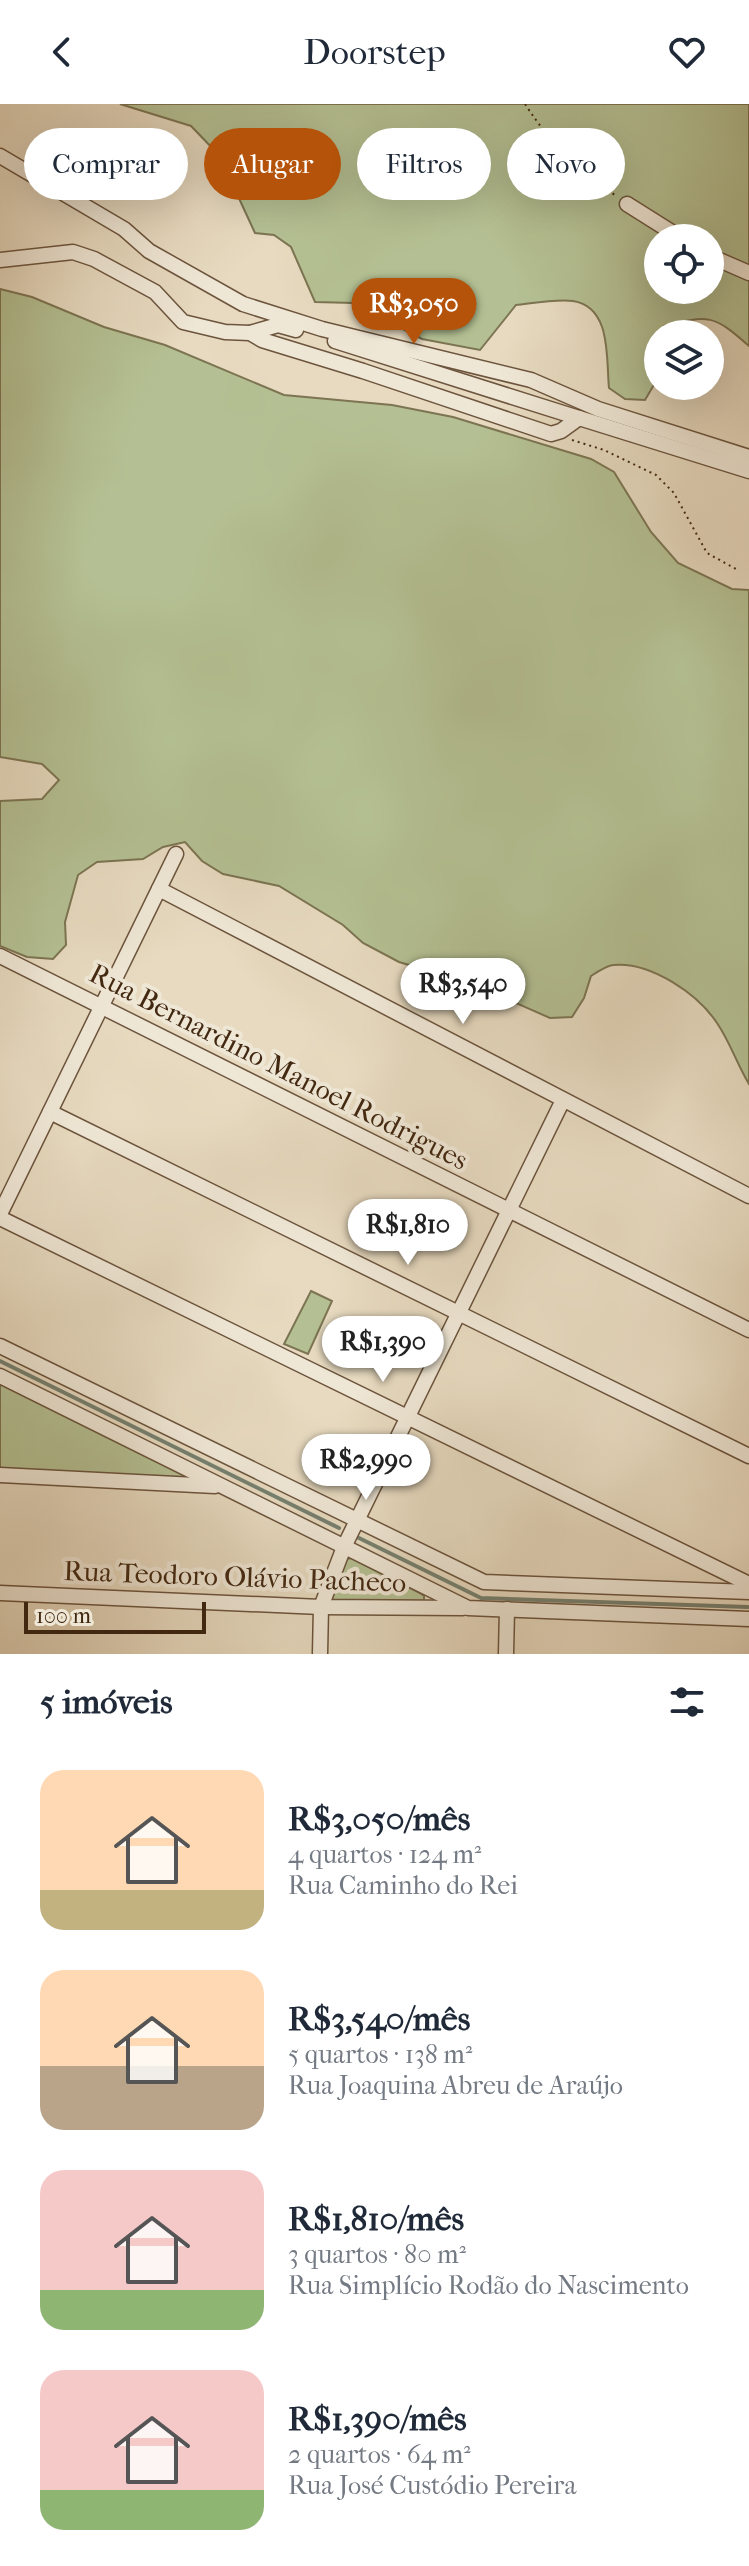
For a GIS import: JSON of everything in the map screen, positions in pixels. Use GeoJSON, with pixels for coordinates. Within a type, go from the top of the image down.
{"type":"FeatureCollection","features":[{"type":"Feature","properties":{"kind":"street"},"geometry":{"type":"LineString","coordinates":[[0,156],[124,229],[149,251],[243,304],[322,329],[531,380],[598,409],[749,457]]}},
{"type":"Feature","properties":{"kind":"street"},"geometry":{"type":"LineString","coordinates":[[627,204],[659,224]]}},
{"type":"Feature","properties":{"kind":"street"},"geometry":{"type":"LineString","coordinates":[[0,260],[73,252],[94,259],[155,292],[183,322],[225,332],[250,333],[278,325],[297,330],[749,471]]}},
{"type":"Feature","properties":{"kind":"street"},"geometry":{"type":"LineString","coordinates":[[724,262],[749,273]]}},
{"type":"Feature","properties":{"kind":"street"},"geometry":{"type":"LineString","coordinates":[[250,333],[262,340],[551,434],[579,418]]}},
{"type":"Feature","properties":{"kind":"street"},"geometry":{"type":"LineString","coordinates":[[176,854],[0,1216],[749,1584]]}},
{"type":"Feature","properties":{"kind":"street"},"geometry":{"type":"LineString","coordinates":[[159,889],[749,1196]]}},
{"type":"Feature","properties":{"kind":"street","name":"Rua Bernardino Manoel Rodrigues"},"geometry":{"type":"LineString","coordinates":[[0,956],[749,1330]]}},
{"type":"Feature","properties":{"kind":"street"},"geometry":{"type":"LineString","coordinates":[[320,1654],[321,1607],[344,1547],[563,1100]]}},
{"type":"Feature","properties":{"kind":"street"},"geometry":{"type":"LineString","coordinates":[[50,1112],[749,1456]]}},
{"type":"Feature","properties":{"kind":"street"},"geometry":{"type":"LineString","coordinates":[[0,1346],[484,1582],[749,1592]]}},
{"type":"Feature","properties":{"kind":"street"},"geometry":{"type":"LineString","coordinates":[[0,1376],[468,1608]]}},
{"type":"Feature","properties":{"kind":"street"},"geometry":{"type":"LineString","coordinates":[[0,1475],[222,1486]]}},
{"type":"Feature","properties":{"kind":"street","name":"Rua Teodoro Olávio Pacheco"},"geometry":{"type":"LineString","coordinates":[[0,1593],[321,1607],[507,1609],[749,1619]]}},
{"type":"Feature","properties":{"kind":"street"},"geometry":{"type":"LineString","coordinates":[[506,1654],[507,1609]]}},
{"type":"Feature","properties":{"kind":"path"},"geometry":{"type":"LineString","coordinates":[[525,104],[571,162],[627,204]]}},
{"type":"Feature","properties":{"kind":"path"},"geometry":{"type":"LineString","coordinates":[[551,434],[604,450],[656,475],[674,493],[707,553],[736,569]]}},
{"type":"Feature","properties":{"kind":"green space"},"geometry":{"type":"Polygon","coordinates":[[[120,104],[749,104],[749,346],[724,326],[724,320],[644,320],[644,400],[625,399],[609,388],[607,349],[601,324],[586,305],[573,301],[552,301],[516,305],[480,350],[422,339],[354,303],[315,302],[291,247],[274,235],[255,233],[240,200],[341,200],[341,128],[204,128],[204,139],[191,126],[120,104]]]}},
{"type":"Feature","properties":{"kind":"green space"},"geometry":{"type":"Polygon","coordinates":[[[0,289],[32,297],[104,327],[165,345],[284,395],[392,405],[453,417],[591,459],[614,472],[651,532],[678,563],[732,589],[749,590],[749,1084],[722,1030],[709,1012],[686,991],[657,974],[627,965],[607,967],[591,976],[584,998],[572,1017],[550,1018],[475,985],[399,962],[363,943],[343,925],[279,886],[223,874],[202,861],[185,842],[163,847],[143,859],[97,862],[78,875],[65,922],[66,945],[53,959],[27,957],[0,946],[0,801],[42,799],[59,780],[42,764],[0,757],[0,289]]]}},
{"type":"Feature","properties":{"kind":"green space"},"geometry":{"type":"Polygon","coordinates":[[[311,1291],[332,1301],[308,1354],[284,1344],[311,1291]]]}},
{"type":"Feature","properties":{"kind":"green space"},"geometry":{"type":"Polygon","coordinates":[[[0,1378],[220,1486],[0,1474],[0,1378]]]}},
{"type":"Feature","properties":{"kind":"green space"},"geometry":{"type":"Polygon","coordinates":[[[351,1558],[420,1593],[424,1601],[333,1600],[347,1559],[351,1558]]]}},
{"type":"Feature","properties":{"kind":"waterway"},"geometry":{"type":"LineString","coordinates":[[0,1361],[339,1528]]}},
{"type":"Feature","properties":{"kind":"waterway"},"geometry":{"type":"LineString","coordinates":[[359,1538],[481,1598],[748,1607]]}}]}
